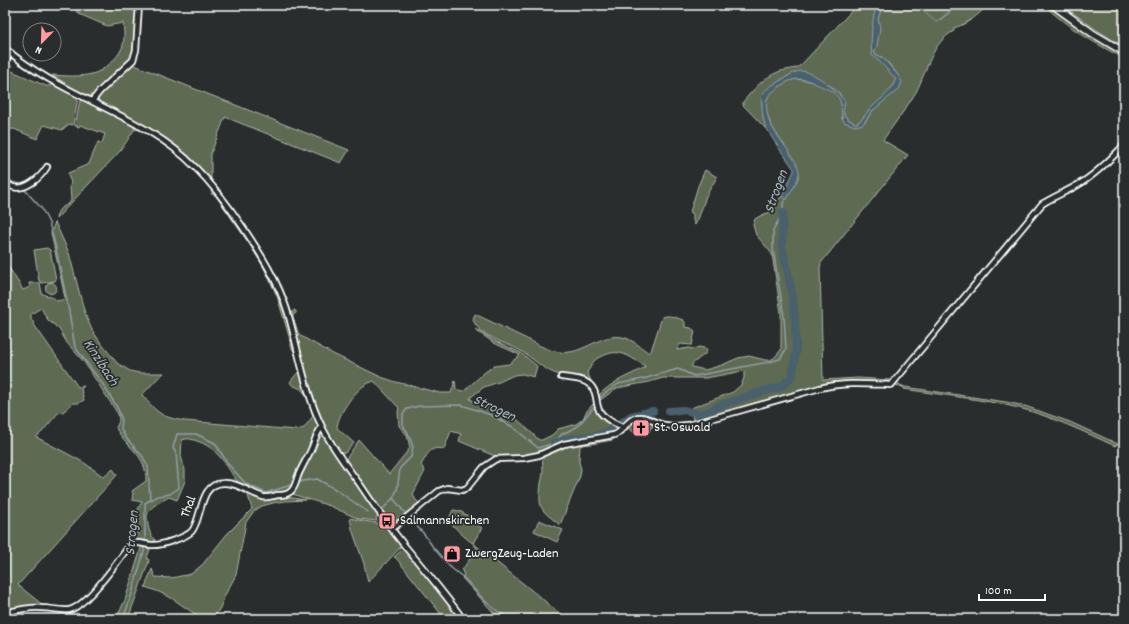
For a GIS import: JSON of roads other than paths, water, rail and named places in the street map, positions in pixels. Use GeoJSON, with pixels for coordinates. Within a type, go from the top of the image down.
{"type":"FeatureCollection","features":[{"type":"Feature","properties":{"kind":"main road"},"geometry":{"type":"LineString","coordinates":[[1053,5],[1092,34],[1124,52]]}},
{"type":"Feature","properties":{"kind":"street"},"geometry":{"type":"LineString","coordinates":[[92,101],[100,91],[133,60],[136,50],[139,5]]}},
{"type":"Feature","properties":{"kind":"street"},"geometry":{"type":"LineString","coordinates":[[5,49],[61,86],[151,132],[182,155],[206,179],[258,250],[278,289],[287,312],[307,387],[322,427],[342,459],[392,530],[463,619]]}},
{"type":"Feature","properties":{"kind":"street"},"geometry":{"type":"LineString","coordinates":[[5,61],[11,53]]}},
{"type":"Feature","properties":{"kind":"street"},"geometry":{"type":"LineString","coordinates":[[392,530],[439,491],[447,488],[462,490],[467,488],[484,467],[496,459],[539,455],[564,444],[614,435],[620,432],[622,427],[631,420],[639,417],[650,419],[660,424],[683,426],[696,424],[829,386],[848,383],[892,384],[1042,204],[1086,180],[1124,145]]}},
{"type":"Feature","properties":{"kind":"street"},"geometry":{"type":"LineString","coordinates":[[5,181],[14,187],[18,188],[24,186],[42,175],[47,167]]}},
{"type":"Feature","properties":{"kind":"street"},"geometry":{"type":"LineString","coordinates":[[561,377],[586,381],[591,385],[595,392],[597,405],[600,412],[605,417],[622,427]]}},
{"type":"Feature","properties":{"kind":"street","name":"Thal"},"geometry":{"type":"LineString","coordinates":[[5,613],[28,608],[70,610],[75,608],[84,601],[133,543],[154,545],[183,537],[192,531],[208,489],[216,484],[230,483],[265,497],[287,494],[294,487],[319,430],[322,427]]}},
{"type":"Feature","properties":{"kind":"water"},"geometry":{"type":"Polygon","coordinates":[[[877,5],[883,5],[878,18],[880,28],[877,46],[874,53],[883,58],[902,82],[899,89],[872,111],[863,124],[855,126],[844,122],[838,96],[813,82],[806,80],[798,79],[787,82],[771,93],[767,100],[766,107],[769,122],[795,161],[799,172],[796,183],[786,200],[782,196],[794,169],[766,128],[761,98],[765,91],[776,83],[798,71],[806,72],[825,82],[842,98],[845,102],[844,116],[856,124],[888,92],[896,79],[872,55],[872,30],[877,5]]]}},
{"type":"Feature","properties":{"kind":"waterway","name":"Strogen"},"geometry":{"type":"LineString","coordinates":[[916,5],[937,22],[957,6],[961,5]]}},
{"type":"Feature","properties":{"kind":"waterway","name":"Kinzlbach"},"geometry":{"type":"LineString","coordinates":[[5,73],[12,66]]}},
{"type":"Feature","properties":{"kind":"waterway","name":"Kinzlbach"},"geometry":{"type":"LineString","coordinates":[[5,175],[12,182],[20,184]]}},
{"type":"Feature","properties":{"kind":"waterway","name":"Kinzlbach"},"geometry":{"type":"LineString","coordinates":[[24,189],[42,209],[49,223],[55,244],[75,347],[104,386],[118,409],[122,420],[121,429],[126,438],[143,457],[148,467],[150,500]]}},
{"type":"Feature","properties":{"kind":"waterway","name":"Strogen"},"geometry":{"type":"LineString","coordinates":[[599,399],[618,384],[643,379],[678,369],[694,376],[780,359],[786,349],[784,316],[773,249],[773,230],[783,213],[783,203],[785,199]]}},
{"type":"Feature","properties":{"kind":"waterway"},"geometry":{"type":"LineString","coordinates":[[669,411],[684,410],[699,414],[705,413],[719,406],[781,387],[792,377],[796,351],[795,318],[791,288],[782,246],[783,213]]}},
{"type":"Feature","properties":{"kind":"waterway","name":"Strogen"},"geometry":{"type":"LineString","coordinates":[[383,509],[393,498],[397,490],[400,468],[411,457],[413,447],[408,433],[403,425],[403,414],[407,409],[419,406],[462,405],[491,415],[513,427],[538,448],[554,443],[562,434],[577,427],[593,408]]}},
{"type":"Feature","properties":{"kind":"waterway"},"geometry":{"type":"LineString","coordinates":[[554,443],[573,438],[596,436],[608,432],[631,416],[653,411]]}},
{"type":"Feature","properties":{"kind":"waterway","name":"Strogen"},"geometry":{"type":"LineString","coordinates":[[145,542],[145,503],[158,496],[170,494],[179,488],[176,453],[173,448],[177,434],[196,434],[215,443],[228,464],[246,484],[266,493],[294,484]]}},
{"type":"Feature","properties":{"kind":"waterway","name":"Strogen"},"geometry":{"type":"LineString","coordinates":[[298,483],[317,479],[335,489],[368,512]]}},
{"type":"Feature","properties":{"kind":"waterway"},"geometry":{"type":"LineString","coordinates":[[393,498],[405,513]]}},
{"type":"Feature","properties":{"kind":"waterway"},"geometry":{"type":"LineString","coordinates":[[410,519],[450,567],[464,578],[485,601],[500,613],[512,619]]}},
{"type":"Feature","properties":{"kind":"waterway","name":"Strogen"},"geometry":{"type":"LineString","coordinates":[[123,619],[131,597],[144,551],[144,546]]}},
{"type":"Feature","properties":{"kind":"place","name":"St. Oswald"},"geometry":{"type":"Point","coordinates":[641,428]}},
{"type":"Feature","properties":{"kind":"place","name":"Salmannskirchen"},"geometry":{"type":"Point","coordinates":[387,521]}},
{"type":"Feature","properties":{"kind":"place","name":"ZwergZeug-Laden"},"geometry":{"type":"Point","coordinates":[452,554]}}]}
